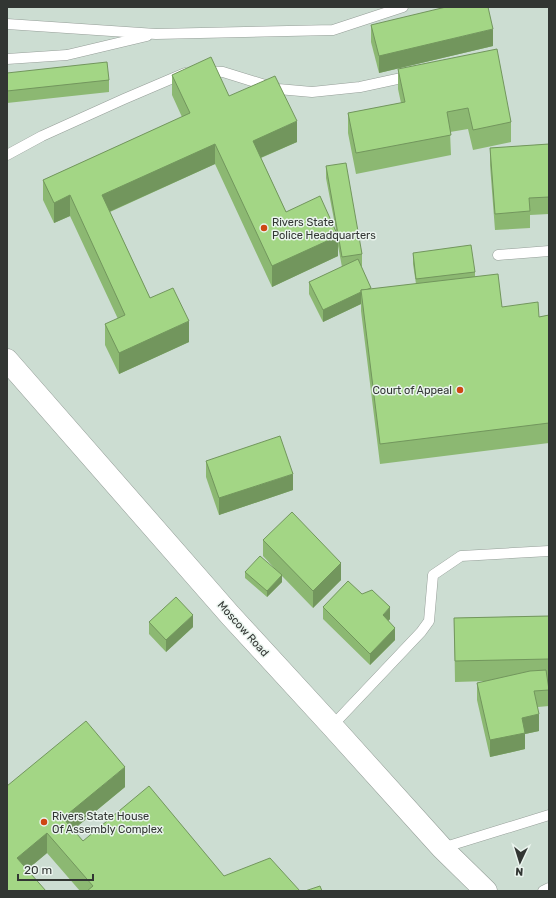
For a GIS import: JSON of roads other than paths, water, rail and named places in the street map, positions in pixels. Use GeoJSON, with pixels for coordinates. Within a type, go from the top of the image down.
{"type":"FeatureCollection","features":[{"type":"Feature","properties":{"kind":"street","name":"Moscow Road"},"geometry":{"type":"LineString","coordinates":[[7,360],[230,615],[442,848],[486,891]]}},
{"type":"Feature","properties":{"kind":"lane"},"geometry":{"type":"LineString","coordinates":[[7,24],[156,34],[333,30],[404,7]]}},
{"type":"Feature","properties":{"kind":"lane"},"geometry":{"type":"LineString","coordinates":[[7,59],[67,55],[156,34]]}},
{"type":"Feature","properties":{"kind":"lane"},"geometry":{"type":"LineString","coordinates":[[7,155],[56,130],[143,90],[186,73],[203,71],[223,72],[278,89],[312,92],[360,87],[419,74]]}},
{"type":"Feature","properties":{"kind":"lane"},"geometry":{"type":"LineString","coordinates":[[498,255],[549,251]]}},
{"type":"Feature","properties":{"kind":"lane"},"geometry":{"type":"LineString","coordinates":[[332,726],[421,632],[429,621],[433,575],[461,556],[549,551]]}},
{"type":"Feature","properties":{"kind":"lane"},"geometry":{"type":"LineString","coordinates":[[442,848],[549,815]]}},
{"type":"Feature","properties":{"kind":"lane"},"geometry":{"type":"LineString","coordinates":[[543,891],[549,888]]}},
{"type":"Feature","properties":{"kind":"place","name":"Rivers State Police Headquarters"},"geometry":{"type":"Point","coordinates":[264,228]}},
{"type":"Feature","properties":{"kind":"place","name":"Court of Appeal"},"geometry":{"type":"Point","coordinates":[460,390]}},
{"type":"Feature","properties":{"kind":"place","name":"Rivers State House Of Assembly Complex"},"geometry":{"type":"Point","coordinates":[44,822]}}]}
